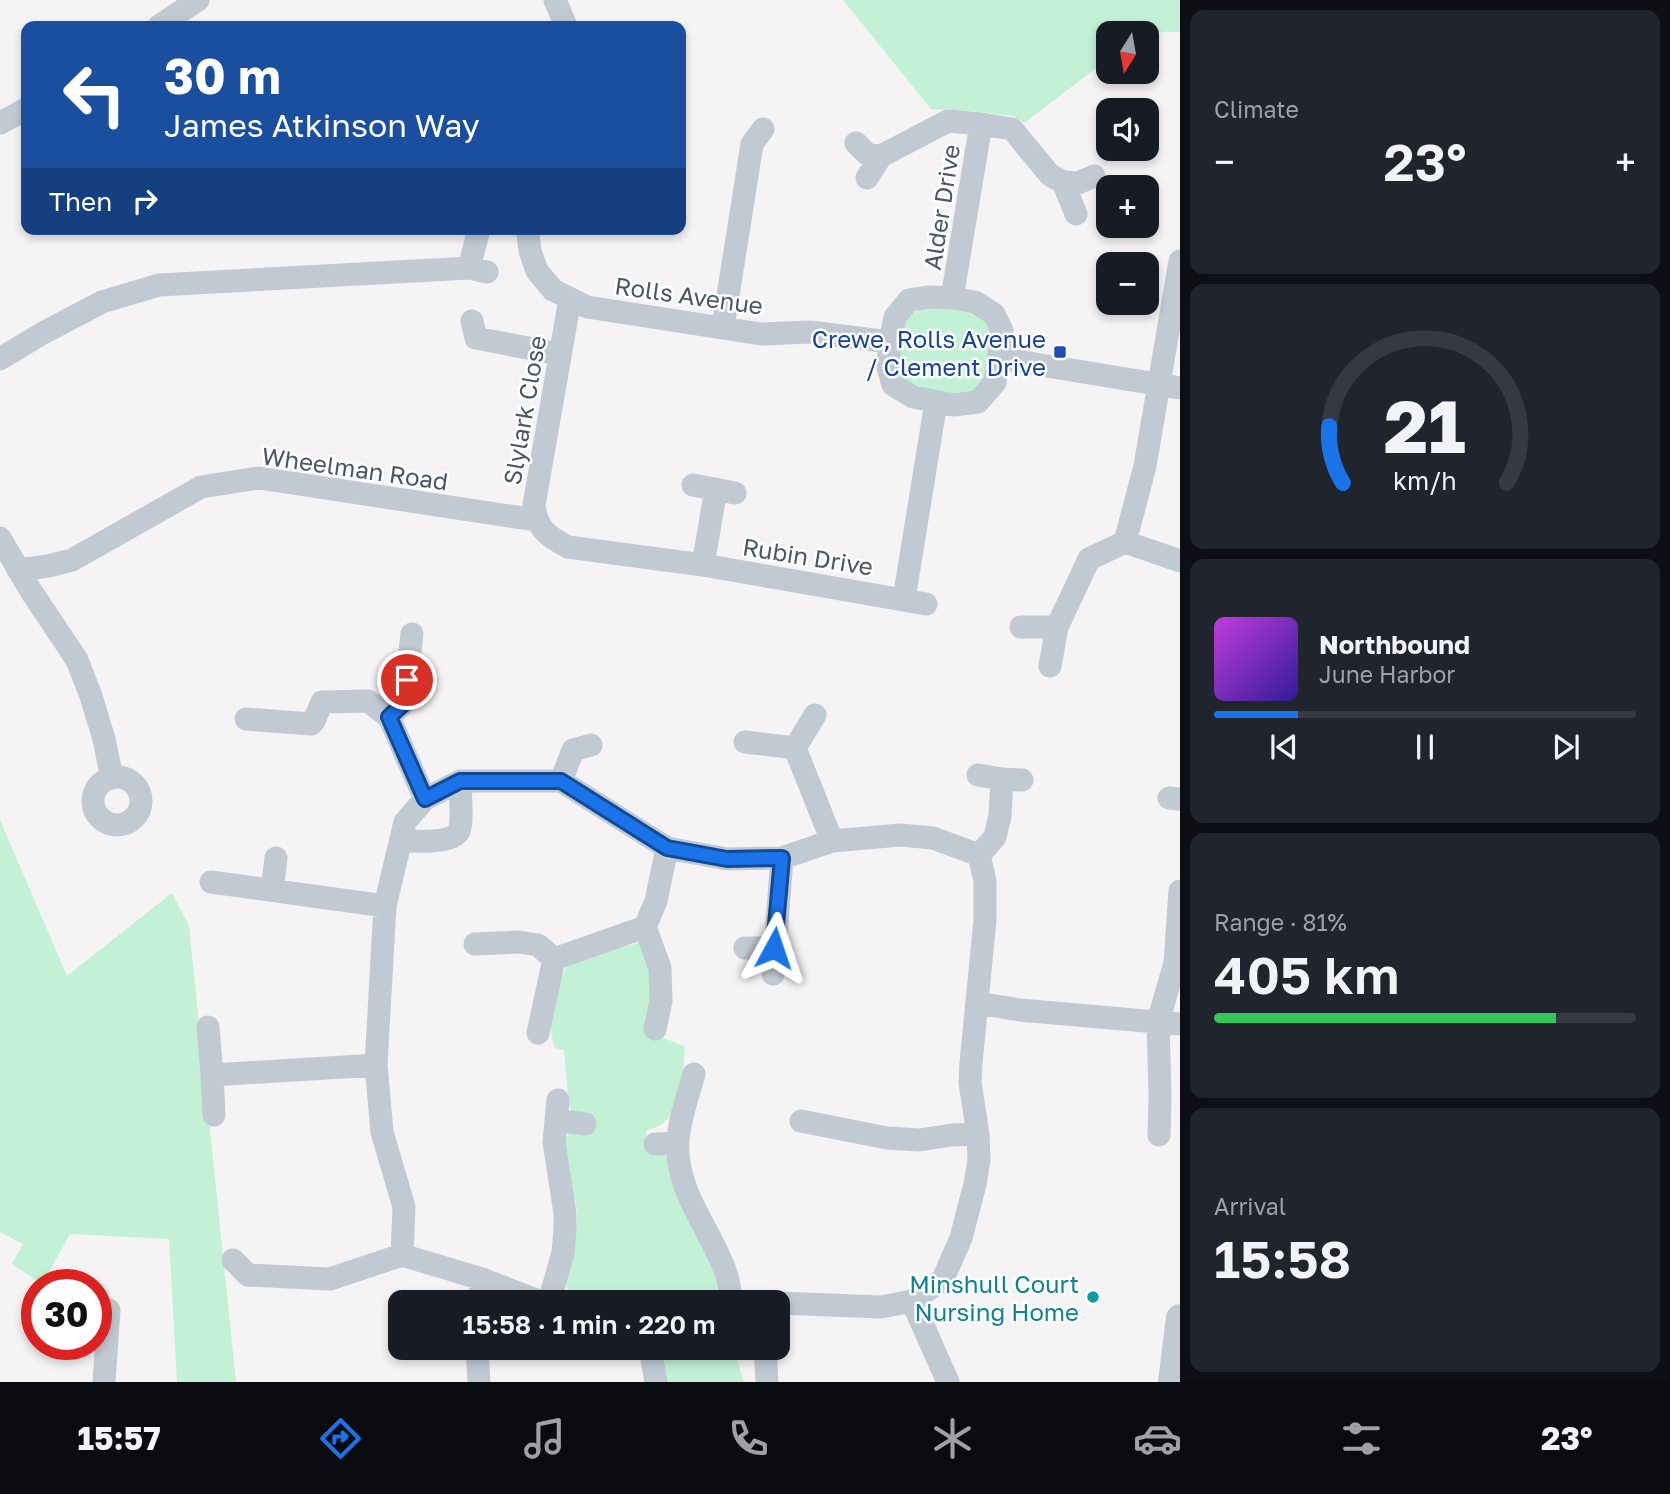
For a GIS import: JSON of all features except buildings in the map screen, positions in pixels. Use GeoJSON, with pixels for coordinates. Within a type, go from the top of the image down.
{"type":"FeatureCollection","features":[{"type":"Feature","properties":{"kind":"street"},"geometry":{"type":"LineString","coordinates":[[166,21],[198,0]]}},
{"type":"Feature","properties":{"kind":"street"},"geometry":{"type":"LineString","coordinates":[[555,0],[564,21]]}},
{"type":"Feature","properties":{"kind":"street"},"geometry":{"type":"LineString","coordinates":[[0,123],[21,112]]}},
{"type":"Feature","properties":{"kind":"street"},"geometry":{"type":"LineString","coordinates":[[867,178],[881,156],[948,121],[1012,129],[1050,175],[1063,181],[1078,183],[1094,176]]}},
{"type":"Feature","properties":{"kind":"street","name":"Alder Drive"},"geometry":{"type":"LineString","coordinates":[[952,298],[981,124]]}},
{"type":"Feature","properties":{"kind":"street"},"geometry":{"type":"LineString","coordinates":[[723,327],[752,145],[763,129]]}},
{"type":"Feature","properties":{"kind":"street"},"geometry":{"type":"LineString","coordinates":[[856,143],[867,155],[881,156]]}},
{"type":"Feature","properties":{"kind":"street"},"geometry":{"type":"LineString","coordinates":[[1063,181],[1076,214]]}},
{"type":"Feature","properties":{"kind":"street"},"geometry":{"type":"LineString","coordinates":[[0,359],[102,302],[159,285],[478,270],[478,235]]}},
{"type":"Feature","properties":{"kind":"street","name":"Rolls Avenue"},"geometry":{"type":"LineString","coordinates":[[528,235],[537,271],[553,290],[587,307],[761,334],[810,332],[890,342]]}},
{"type":"Feature","properties":{"kind":"street"},"geometry":{"type":"LineString","coordinates":[[1125,542],[1169,386],[1180,261]]}},
{"type":"Feature","properties":{"kind":"street"},"geometry":{"type":"LineString","coordinates":[[930,297],[975,302],[994,314],[1002,331],[995,382],[978,402],[954,405],[913,397],[893,385],[887,367],[890,342],[895,317],[909,300],[930,297]]}},
{"type":"Feature","properties":{"kind":"street","name":"Slylark Close"},"geometry":{"type":"LineString","coordinates":[[570,299],[534,505],[536,520],[550,538],[568,547],[703,565]]}},
{"type":"Feature","properties":{"kind":"street"},"geometry":{"type":"LineString","coordinates":[[472,321],[476,338],[559,354]]}},
{"type":"Feature","properties":{"kind":"street"},"geometry":{"type":"LineString","coordinates":[[999,358],[1169,386]]}},
{"type":"Feature","properties":{"kind":"street","name":"Rubin Drive"},"geometry":{"type":"LineString","coordinates":[[703,565],[915,601],[936,401]]}},
{"type":"Feature","properties":{"kind":"street","name":"Wheelman Road"},"geometry":{"type":"LineString","coordinates":[[18,570],[72,560],[201,487],[259,478],[536,520]]}},
{"type":"Feature","properties":{"kind":"street"},"geometry":{"type":"LineString","coordinates":[[703,565],[715,489]]}},
{"type":"Feature","properties":{"kind":"street"},"geometry":{"type":"LineString","coordinates":[[0,538],[77,660],[104,739],[112,778]]}},
{"type":"Feature","properties":{"kind":"street"},"geometry":{"type":"LineString","coordinates":[[1050,666],[1056,627],[1089,559],[1125,542],[1180,561]]}},
{"type":"Feature","properties":{"kind":"street"},"geometry":{"type":"LineString","coordinates":[[1021,627],[1056,627]]}},
{"type":"Feature","properties":{"kind":"street"},"geometry":{"type":"LineString","coordinates":[[389,717],[404,703],[412,635]]}},
{"type":"Feature","properties":{"kind":"street"},"geometry":{"type":"LineString","coordinates":[[246,719],[311,724],[322,702],[368,701],[389,717],[425,799]]}},
{"type":"Feature","properties":{"kind":"street"},"geometry":{"type":"LineString","coordinates":[[795,748],[815,715]]}},
{"type":"Feature","properties":{"kind":"street"},"geometry":{"type":"LineString","coordinates":[[745,742],[795,748]]}},
{"type":"Feature","properties":{"kind":"street"},"geometry":{"type":"LineString","coordinates":[[561,781],[576,743]]}},
{"type":"Feature","properties":{"kind":"street"},"geometry":{"type":"LineString","coordinates":[[795,748],[832,841]]}},
{"type":"Feature","properties":{"kind":"street"},"geometry":{"type":"LineString","coordinates":[[978,775],[1012,780],[995,837],[979,855]]}},
{"type":"Feature","properties":{"kind":"street"},"geometry":{"type":"LineString","coordinates":[[401,841],[446,840],[454,836],[459,830],[460,781]]}},
{"type":"Feature","properties":{"kind":"street"},"geometry":{"type":"LineString","coordinates":[[402,1255],[404,1208],[382,1132],[376,1065],[385,906],[405,822],[425,799],[460,781],[561,781],[667,848],[727,859],[782,858],[832,841],[900,835],[933,838],[979,855]]}},
{"type":"Feature","properties":{"kind":"street"},"geometry":{"type":"LineString","coordinates":[[655,1029],[661,1001],[660,968],[645,927],[656,901],[667,848]]}},
{"type":"Feature","properties":{"kind":"street"},"geometry":{"type":"LineString","coordinates":[[790,1303],[881,1307],[912,1301],[943,1279],[961,1238],[979,1160],[970,1083],[985,920],[985,881],[979,855]]}},
{"type":"Feature","properties":{"kind":"street"},"geometry":{"type":"LineString","coordinates":[[272,890],[276,858]]}},
{"type":"Feature","properties":{"kind":"street"},"geometry":{"type":"LineString","coordinates":[[773,974],[782,858]]}},
{"type":"Feature","properties":{"kind":"street"},"geometry":{"type":"LineString","coordinates":[[211,882],[385,906]]}},
{"type":"Feature","properties":{"kind":"street"},"geometry":{"type":"LineString","coordinates":[[1158,1135],[1150,1095],[1169,1023],[1180,891]]}},
{"type":"Feature","properties":{"kind":"street"},"geometry":{"type":"LineString","coordinates":[[554,959],[645,927]]}},
{"type":"Feature","properties":{"kind":"street"},"geometry":{"type":"LineString","coordinates":[[475,944],[519,942],[538,945],[554,959]]}},
{"type":"Feature","properties":{"kind":"street"},"geometry":{"type":"LineString","coordinates":[[745,948],[774,948]]}},
{"type":"Feature","properties":{"kind":"street"},"geometry":{"type":"LineString","coordinates":[[538,1033],[554,959]]}},
{"type":"Feature","properties":{"kind":"street"},"geometry":{"type":"LineString","coordinates":[[977,1003],[1020,1010],[1169,1023]]}},
{"type":"Feature","properties":{"kind":"street"},"geometry":{"type":"LineString","coordinates":[[208,1027],[214,1115]]}},
{"type":"Feature","properties":{"kind":"street"},"geometry":{"type":"LineString","coordinates":[[212,1075],[376,1065]]}},
{"type":"Feature","properties":{"kind":"street"},"geometry":{"type":"LineString","coordinates":[[694,1074],[681,1118],[666,1143],[679,1166],[685,1189],[727,1275],[726,1290]]}},
{"type":"Feature","properties":{"kind":"street"},"geometry":{"type":"LineString","coordinates":[[552,1290],[563,1252],[565,1230],[565,1213],[554,1142],[557,1110],[585,1124]]}},
{"type":"Feature","properties":{"kind":"street"},"geometry":{"type":"LineString","coordinates":[[802,1121],[887,1138],[919,1140],[978,1134]]}},
{"type":"Feature","properties":{"kind":"street"},"geometry":{"type":"LineString","coordinates":[[233,1260],[248,1275],[330,1279],[402,1255],[478,1290]]}},
{"type":"Feature","properties":{"kind":"street"},"geometry":{"type":"LineString","coordinates":[[912,1301],[948,1382]]}},
{"type":"Feature","properties":{"kind":"street"},"geometry":{"type":"LineString","coordinates":[[1172,1382],[1180,1318]]}},
{"type":"Feature","properties":{"kind":"street"},"geometry":{"type":"LineString","coordinates":[[104,1382],[106,1360]]}},
{"type":"Feature","properties":{"kind":"street"},"geometry":{"type":"LineString","coordinates":[[478,1360],[479,1382]]}},
{"type":"Feature","properties":{"kind":"street"},"geometry":{"type":"LineString","coordinates":[[652,1360],[656,1382]]}},
{"type":"Feature","properties":{"kind":"street"},"geometry":{"type":"LineString","coordinates":[[766,1360],[767,1382]]}},
{"type":"Feature","properties":{"kind":"green space"},"geometry":{"type":"Polygon","coordinates":[[[843,0],[1180,0],[1180,32],[1159,32],[1159,21],[1096,21],[1096,68],[1024,123],[1013,116],[931,109],[843,0]]]}},
{"type":"Feature","properties":{"kind":"green space"},"geometry":{"type":"Polygon","coordinates":[[[925,307],[964,312],[982,319],[987,325],[990,338],[985,374],[982,382],[969,394],[956,396],[932,392],[909,384],[902,376],[899,350],[904,324],[911,315],[925,307]]]}},
{"type":"Feature","properties":{"kind":"green space"},"geometry":{"type":"Polygon","coordinates":[[[0,820],[67,976],[172,893],[189,926],[236,1382],[177,1382],[169,1239],[70,1234],[50,1269],[21,1270],[12,1264],[23,1244],[0,1232],[0,820]]]}},
{"type":"Feature","properties":{"kind":"green space"},"geometry":{"type":"Polygon","coordinates":[[[642,942],[654,969],[646,1030],[685,1047],[682,1085],[675,1108],[669,1118],[647,1130],[645,1146],[665,1152],[671,1162],[720,1284],[716,1290],[568,1290],[566,1285],[577,1210],[563,1147],[569,1133],[593,1117],[572,1111],[569,1105],[564,1050],[554,1048],[548,1011],[569,961],[642,942]]]}},
{"type":"Feature","properties":{"kind":"green space"},"geometry":{"type":"Polygon","coordinates":[[[657,1360],[737,1360],[744,1382],[659,1382],[657,1360]]]}},
{"type":"Feature","properties":{"kind":"place","name":"Crewe, Rolls Avenue / Clement Drive"},"geometry":{"type":"Point","coordinates":[1060,352]}},
{"type":"Feature","properties":{"kind":"place","name":"Minshull Court Nursing Home"},"geometry":{"type":"Point","coordinates":[1093,1297]}},
{"type":"Feature","properties":{"kind":"route"},"geometry":{"type":"LineString","coordinates":[[407,680],[404,703],[389,717],[425,799],[460,781],[561,781],[667,848],[727,859],[782,858],[774,948]]}}]}
